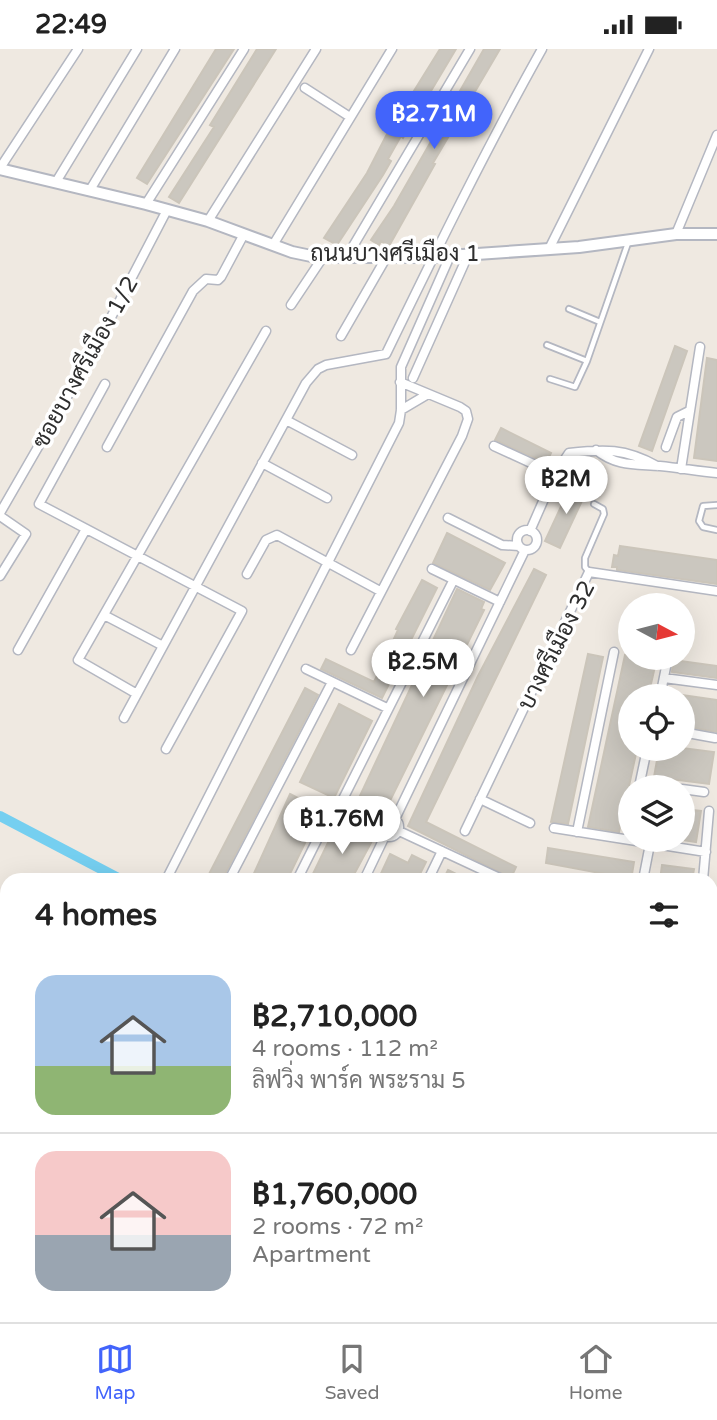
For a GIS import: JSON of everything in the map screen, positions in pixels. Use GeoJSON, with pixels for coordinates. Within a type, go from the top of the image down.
{"type":"FeatureCollection","features":[{"type":"Feature","properties":{"kind":"street"},"geometry":{"type":"LineString","coordinates":[[0,169],[78,49]]}},
{"type":"Feature","properties":{"kind":"street"},"geometry":{"type":"LineString","coordinates":[[56,182],[137,49]]}},
{"type":"Feature","properties":{"kind":"street"},"geometry":{"type":"LineString","coordinates":[[90,190],[174,49]]}},
{"type":"Feature","properties":{"kind":"street"},"geometry":{"type":"LineString","coordinates":[[146,204],[244,49]]}},
{"type":"Feature","properties":{"kind":"street"},"geometry":{"type":"LineString","coordinates":[[208,221],[316,49]]}},
{"type":"Feature","properties":{"kind":"street"},"geometry":{"type":"LineString","coordinates":[[273,245],[393,49]]}},
{"type":"Feature","properties":{"kind":"street"},"geometry":{"type":"LineString","coordinates":[[346,258],[470,49]]}},
{"type":"Feature","properties":{"kind":"street"},"geometry":{"type":"LineString","coordinates":[[124,718],[306,383],[318,369],[326,365],[386,354],[503,118],[542,49]]}},
{"type":"Feature","properties":{"kind":"street"},"geometry":{"type":"LineString","coordinates":[[549,249],[649,49]]}},
{"type":"Feature","properties":{"kind":"street"},"geometry":{"type":"LineString","coordinates":[[305,88],[350,117]]}},
{"type":"Feature","properties":{"kind":"street"},"geometry":{"type":"LineString","coordinates":[[676,234],[717,135]]}},
{"type":"Feature","properties":{"kind":"street","name":"ถนนบางศรีเมือง 1"},"geometry":{"type":"LineString","coordinates":[[0,169],[146,204],[208,221],[292,252],[323,257],[433,257],[628,242],[676,234],[717,234]]}},
{"type":"Feature","properties":{"kind":"street","name":"ซอยบางศรีเมือง 1/2"},"geometry":{"type":"LineString","coordinates":[[0,514],[94,350],[167,210]]}},
{"type":"Feature","properties":{"kind":"street"},"geometry":{"type":"LineString","coordinates":[[107,447],[193,291],[206,279],[218,280],[221,277],[244,234]]}},
{"type":"Feature","properties":{"kind":"street"},"geometry":{"type":"LineString","coordinates":[[413,378],[468,254]]}},
{"type":"Feature","properties":{"kind":"street"},"geometry":{"type":"LineString","coordinates":[[170,873],[399,423],[401,367],[450,256]]}},
{"type":"Feature","properties":{"kind":"street"},"geometry":{"type":"LineString","coordinates":[[291,305],[323,257]]}},
{"type":"Feature","properties":{"kind":"street"},"geometry":{"type":"LineString","coordinates":[[341,336],[386,258]]}},
{"type":"Feature","properties":{"kind":"street"},"geometry":{"type":"LineString","coordinates":[[137,694],[78,660],[266,331]]}},
{"type":"Feature","properties":{"kind":"street"},"geometry":{"type":"LineString","coordinates":[[681,469],[699,347]]}},
{"type":"Feature","properties":{"kind":"street"},"geometry":{"type":"LineString","coordinates":[[351,650],[462,436],[468,419],[466,411],[460,407],[400,382]]}},
{"type":"Feature","properties":{"kind":"street"},"geometry":{"type":"LineString","coordinates":[[105,384],[39,504],[243,611],[166,749]]}},
{"type":"Feature","properties":{"kind":"street"},"geometry":{"type":"LineString","coordinates":[[401,410],[428,394]]}},
{"type":"Feature","properties":{"kind":"street"},"geometry":{"type":"LineString","coordinates":[[666,447],[677,417],[689,411]]}},
{"type":"Feature","properties":{"kind":"street"},"geometry":{"type":"LineString","coordinates":[[285,420],[352,455]]}},
{"type":"Feature","properties":{"kind":"street"},"geometry":{"type":"LineString","coordinates":[[494,446],[555,474]]}},
{"type":"Feature","properties":{"kind":"street"},"geometry":{"type":"LineString","coordinates":[[530,531],[555,474],[569,453],[609,450],[639,457],[656,466],[717,473]]}},
{"type":"Feature","properties":{"kind":"street"},"geometry":{"type":"LineString","coordinates":[[262,463],[327,498]]}},
{"type":"Feature","properties":{"kind":"street"},"geometry":{"type":"LineString","coordinates":[[0,514],[26,534],[0,576]]}},
{"type":"Feature","properties":{"kind":"street"},"geometry":{"type":"LineString","coordinates":[[448,518],[502,545],[532,549],[537,542],[530,531]]}},
{"type":"Feature","properties":{"kind":"street"},"geometry":{"type":"LineString","coordinates":[[18,650],[86,529]]}},
{"type":"Feature","properties":{"kind":"street"},"geometry":{"type":"LineString","coordinates":[[522,548],[517,541],[519,534],[530,531]]}},
{"type":"Feature","properties":{"kind":"street"},"geometry":{"type":"LineString","coordinates":[[247,574],[266,540],[277,535],[380,591]]}},
{"type":"Feature","properties":{"kind":"street"},"geometry":{"type":"LineString","coordinates":[[395,819],[500,602],[522,548]]}},
{"type":"Feature","properties":{"kind":"street"},"geometry":{"type":"LineString","coordinates":[[432,569],[500,602]]}},
{"type":"Feature","properties":{"kind":"street","name":"บางศรีเมือง 32"},"geometry":{"type":"LineString","coordinates":[[465,831],[589,572],[717,591]]}},
{"type":"Feature","properties":{"kind":"street"},"geometry":{"type":"LineString","coordinates":[[300,873],[327,820],[340,805],[453,581]]}},
{"type":"Feature","properties":{"kind":"street"},"geometry":{"type":"LineString","coordinates":[[104,615],[163,646]]}},
{"type":"Feature","properties":{"kind":"street"},"geometry":{"type":"LineString","coordinates":[[577,832],[614,652]]}},
{"type":"Feature","properties":{"kind":"street"},"geometry":{"type":"LineString","coordinates":[[306,669],[387,709]]}},
{"type":"Feature","properties":{"kind":"street"},"geometry":{"type":"LineString","coordinates":[[663,684],[666,670]]}},
{"type":"Feature","properties":{"kind":"street"},"geometry":{"type":"LineString","coordinates":[[664,678],[717,685]]}},
{"type":"Feature","properties":{"kind":"street"},"geometry":{"type":"LineString","coordinates":[[233,873],[332,682]]}},
{"type":"Feature","properties":{"kind":"street"},"geometry":{"type":"LineString","coordinates":[[695,734],[715,738]]}},
{"type":"Feature","properties":{"kind":"street"},"geometry":{"type":"LineString","coordinates":[[695,791],[704,792]]}},
{"type":"Feature","properties":{"kind":"street"},"geometry":{"type":"LineString","coordinates":[[480,799],[530,823]]}},
{"type":"Feature","properties":{"kind":"street"},"geometry":{"type":"LineString","coordinates":[[340,805],[380,824]]}},
{"type":"Feature","properties":{"kind":"street"},"geometry":{"type":"LineString","coordinates":[[704,873],[709,811]]}},
{"type":"Feature","properties":{"kind":"street"},"geometry":{"type":"LineString","coordinates":[[388,817],[395,819],[399,825],[398,831],[391,837],[385,836],[380,830],[380,824],[388,817]]}},
{"type":"Feature","properties":{"kind":"street"},"geometry":{"type":"LineString","coordinates":[[554,828],[618,838]]}},
{"type":"Feature","properties":{"kind":"street"},"geometry":{"type":"LineString","coordinates":[[398,831],[482,873]]}},
{"type":"Feature","properties":{"kind":"street"},"geometry":{"type":"LineString","coordinates":[[367,873],[385,836]]}},
{"type":"Feature","properties":{"kind":"street"},"geometry":{"type":"LineString","coordinates":[[695,850],[706,852]]}},
{"type":"Feature","properties":{"kind":"street"},"geometry":{"type":"LineString","coordinates":[[431,873],[442,851]]}},
{"type":"Feature","properties":{"kind":"street"},"geometry":{"type":"LineString","coordinates":[[644,873],[648,852]]}},
{"type":"Feature","properties":{"kind":"lane"},"geometry":{"type":"LineString","coordinates":[[550,379],[576,387],[628,242]]}},
{"type":"Feature","properties":{"kind":"lane"},"geometry":{"type":"LineString","coordinates":[[569,309],[600,322]]}},
{"type":"Feature","properties":{"kind":"lane"},"geometry":{"type":"LineString","coordinates":[[547,345],[587,361]]}},
{"type":"Feature","properties":{"kind":"lane"},"geometry":{"type":"LineString","coordinates":[[589,572],[585,567],[585,558],[604,514],[603,509],[594,504]]}},
{"type":"Feature","properties":{"kind":"lane"},"geometry":{"type":"LineString","coordinates":[[717,505],[703,506],[699,521],[703,527],[717,530]]}},
{"type":"Feature","properties":{"kind":"building"},"geometry":{"type":"Polygon","coordinates":[[[216,49],[234,49],[147,184],[137,178],[216,49]]]}},
{"type":"Feature","properties":{"kind":"building"},"geometry":{"type":"Polygon","coordinates":[[[257,49],[276,49],[179,203],[169,197],[214,127],[210,125],[257,49]]]}},
{"type":"Feature","properties":{"kind":"building"},"geometry":{"type":"Polygon","coordinates":[[[440,49],[456,49],[403,138],[401,136],[388,159],[391,161],[383,175],[337,245],[324,238],[367,173],[386,136],[440,49]]]}},
{"type":"Feature","properties":{"kind":"building"},"geometry":{"type":"Polygon","coordinates":[[[484,49],[500,49],[433,163],[435,164],[389,246],[381,241],[379,245],[371,240],[394,206],[484,49]]]}},
{"type":"Feature","properties":{"kind":"building"},"geometry":{"type":"Polygon","coordinates":[[[675,346],[687,351],[652,451],[639,446],[675,346]]]}},
{"type":"Feature","properties":{"kind":"building"},"geometry":{"type":"Polygon","coordinates":[[[707,358],[717,360],[717,461],[694,458],[707,358]]]}},
{"type":"Feature","properties":{"kind":"building"},"geometry":{"type":"Polygon","coordinates":[[[501,428],[551,453],[546,463],[495,440],[501,428]]]}},
{"type":"Feature","properties":{"kind":"building"},"geometry":{"type":"Polygon","coordinates":[[[572,483],[587,490],[560,548],[545,541],[572,483]]]}},
{"type":"Feature","properties":{"kind":"building"},"geometry":{"type":"Polygon","coordinates":[[[447,533],[505,563],[490,590],[433,563],[447,533]]]}},
{"type":"Feature","properties":{"kind":"building"},"geometry":{"type":"Polygon","coordinates":[[[620,546],[717,560],[717,584],[617,570],[617,567],[612,567],[614,555],[618,556],[620,546]]]}},
{"type":"Feature","properties":{"kind":"building"},"geometry":{"type":"Polygon","coordinates":[[[534,569],[546,575],[426,822],[516,867],[513,873],[501,873],[408,826],[478,676],[534,569]]]}},
{"type":"Feature","properties":{"kind":"building"},"geometry":{"type":"Polygon","coordinates":[[[422,580],[437,588],[382,698],[321,669],[326,659],[374,682],[398,630],[396,629],[422,580]]]}},
{"type":"Feature","properties":{"kind":"building"},"geometry":{"type":"Polygon","coordinates":[[[457,589],[484,602],[481,609],[484,610],[384,813],[358,800],[457,589]]]}},
{"type":"Feature","properties":{"kind":"building"},"geometry":{"type":"Polygon","coordinates":[[[588,654],[603,657],[568,824],[551,822],[588,654]]]}},
{"type":"Feature","properties":{"kind":"building"},"geometry":{"type":"Polygon","coordinates":[[[695,663],[717,666],[717,678],[672,672],[695,670],[695,663]]]}},
{"type":"Feature","properties":{"kind":"building"},"geometry":{"type":"Polygon","coordinates":[[[622,670],[654,670],[651,684],[619,684],[622,670]]]}},
{"type":"Feature","properties":{"kind":"building"},"geometry":{"type":"Polygon","coordinates":[[[305,688],[318,695],[226,873],[210,873],[305,688]]]}},
{"type":"Feature","properties":{"kind":"building"},"geometry":{"type":"Polygon","coordinates":[[[618,688],[618,761],[634,761],[631,775],[618,775],[618,832],[588,827],[618,688]]]}},
{"type":"Feature","properties":{"kind":"building"},"geometry":{"type":"Polygon","coordinates":[[[695,697],[717,700],[717,732],[695,728],[695,697]]]}},
{"type":"Feature","properties":{"kind":"building"},"geometry":{"type":"Polygon","coordinates":[[[339,704],[372,721],[334,798],[300,782],[339,704]]]}},
{"type":"Feature","properties":{"kind":"building"},"geometry":{"type":"Polygon","coordinates":[[[695,750],[714,752],[709,784],[695,782],[695,775],[654,775],[657,761],[695,761],[695,750]]]}},
{"type":"Feature","properties":{"kind":"building"},"geometry":{"type":"Polygon","coordinates":[[[290,794],[321,810],[290,873],[254,873],[290,794]]]}},
{"type":"Feature","properties":{"kind":"building"},"geometry":{"type":"Polygon","coordinates":[[[695,810],[701,811],[695,842],[695,810]]]}},
{"type":"Feature","properties":{"kind":"building"},"geometry":{"type":"Polygon","coordinates":[[[337,824],[372,841],[355,873],[313,873],[337,824]]]}},
{"type":"Feature","properties":{"kind":"building"},"geometry":{"type":"Polygon","coordinates":[[[548,848],[634,862],[632,873],[600,873],[546,863],[548,848]]]}},
{"type":"Feature","properties":{"kind":"building"},"geometry":{"type":"Polygon","coordinates":[[[390,854],[408,863],[412,855],[426,862],[420,873],[381,873],[390,854]]]}},
{"type":"Feature","properties":{"kind":"building"},"geometry":{"type":"Polygon","coordinates":[[[662,865],[694,869],[693,873],[661,873],[662,865]]]}},
{"type":"Feature","properties":{"kind":"waterway"},"geometry":{"type":"LineString","coordinates":[[0,816],[109,873]]}}]}
